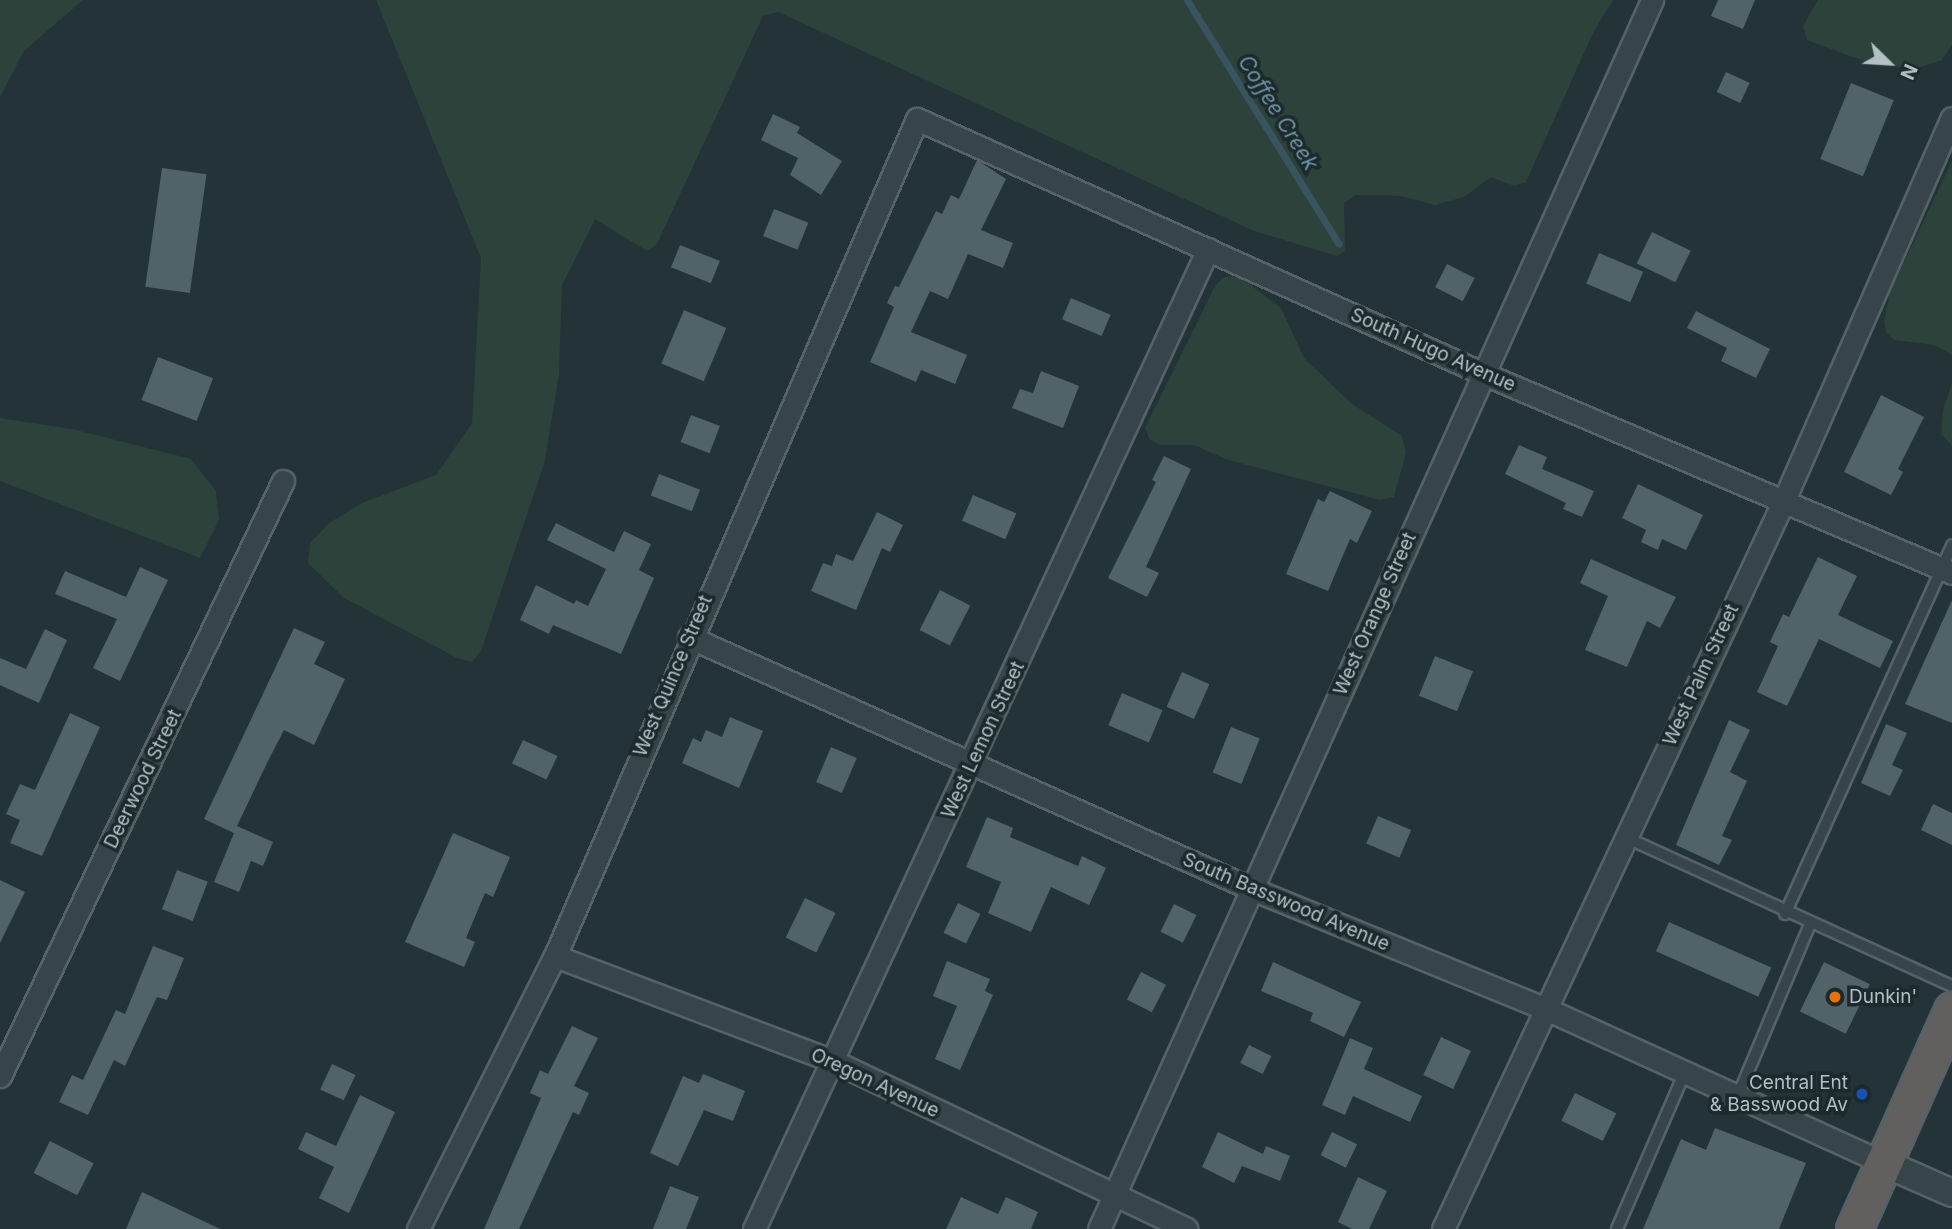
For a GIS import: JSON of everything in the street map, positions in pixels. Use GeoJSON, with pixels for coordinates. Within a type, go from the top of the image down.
{"type":"FeatureCollection","features":[{"type":"Feature","properties":{"kind":"highway"},"geometry":{"type":"LineString","coordinates":[[1854,1229],[1952,1010]]}},
{"type":"Feature","properties":{"kind":"street","name":"West Orange Street"},"geometry":{"type":"LineString","coordinates":[[1099,1229],[1652,0]]}},
{"type":"Feature","properties":{"kind":"street","name":"West Palm Street"},"geometry":{"type":"LineString","coordinates":[[1443,1229],[1544,1008],[1784,500],[1952,118]]}},
{"type":"Feature","properties":{"kind":"street","name":"South Hugo Avenue"},"geometry":{"type":"LineString","coordinates":[[917,119],[1482,373],[1947,571]]}},
{"type":"Feature","properties":{"kind":"street","name":"West Quince Street"},"geometry":{"type":"LineString","coordinates":[[418,1229],[555,956],[689,637],[917,119]]}},
{"type":"Feature","properties":{"kind":"street","name":"West Lemon Street"},"geometry":{"type":"LineString","coordinates":[[754,1229],[835,1062],[1208,249]]}},
{"type":"Feature","properties":{"kind":"street","name":"Deerwood Street"},"geometry":{"type":"LineString","coordinates":[[0,1076],[283,481]]}},
{"type":"Feature","properties":{"kind":"street","name":"South Basswood Avenue"},"geometry":{"type":"LineString","coordinates":[[689,637],[1252,889],[1544,1008],[1884,1163]]}},
{"type":"Feature","properties":{"kind":"street","name":"Oregon Avenue"},"geometry":{"type":"LineString","coordinates":[[555,956],[835,1062],[1186,1229]]}},
{"type":"Feature","properties":{"kind":"street"},"geometry":{"type":"LineString","coordinates":[[1884,1163],[1952,1193]]}},
{"type":"Feature","properties":{"kind":"lane"},"geometry":{"type":"LineString","coordinates":[[1785,914],[1947,571],[1952,545]]}},
{"type":"Feature","properties":{"kind":"lane"},"geometry":{"type":"LineString","coordinates":[[1625,838],[1785,914],[1952,986]]}},
{"type":"Feature","properties":{"kind":"lane"},"geometry":{"type":"LineString","coordinates":[[1737,1098],[1810,924]]}},
{"type":"Feature","properties":{"kind":"lane"},"geometry":{"type":"LineString","coordinates":[[1616,1229],[1684,1074]]}},
{"type":"Feature","properties":{"kind":"green space"},"geometry":{"type":"Polygon","coordinates":[[[0,0],[83,0],[24,51],[0,97],[0,0]]]}},
{"type":"Feature","properties":{"kind":"green space"},"geometry":{"type":"Polygon","coordinates":[[[376,0],[1613,0],[1593,33],[1526,182],[1514,186],[1491,177],[1464,197],[1435,205],[1401,196],[1356,195],[1344,203],[1345,251],[1337,256],[1254,231],[778,12],[763,16],[657,244],[647,251],[595,219],[562,285],[559,374],[545,461],[481,651],[472,662],[457,658],[344,598],[308,563],[310,543],[329,523],[362,503],[436,475],[472,423],[481,258],[376,0]]]}},
{"type":"Feature","properties":{"kind":"green space"},"geometry":{"type":"Polygon","coordinates":[[[1818,0],[1952,0],[1952,45],[1942,60],[1918,68],[1874,65],[1807,40],[1803,26],[1818,0]]]}},
{"type":"Feature","properties":{"kind":"green space"},"geometry":{"type":"Polygon","coordinates":[[[1952,161],[1952,355],[1934,345],[1894,340],[1886,332],[1884,321],[1890,292],[1952,161]]]}},
{"type":"Feature","properties":{"kind":"green space"},"geometry":{"type":"Polygon","coordinates":[[[1239,276],[1281,308],[1304,358],[1352,404],[1402,436],[1406,453],[1394,497],[1380,500],[1228,460],[1194,445],[1160,445],[1150,440],[1145,428],[1215,286],[1224,277],[1239,276]]]}},
{"type":"Feature","properties":{"kind":"green space"},"geometry":{"type":"Polygon","coordinates":[[[1952,383],[1952,446],[1941,434],[1943,410],[1952,383]]]}},
{"type":"Feature","properties":{"kind":"green space"},"geometry":{"type":"Polygon","coordinates":[[[0,418],[72,429],[191,459],[216,491],[219,520],[200,558],[0,481],[0,418]]]}},
{"type":"Feature","properties":{"kind":"building"},"geometry":{"type":"Polygon","coordinates":[[[1718,0],[1755,0],[1743,29],[1711,16],[1718,0]]]}},
{"type":"Feature","properties":{"kind":"building"},"geometry":{"type":"Polygon","coordinates":[[[1726,72],[1750,83],[1740,103],[1717,92],[1726,72]]]}},
{"type":"Feature","properties":{"kind":"building"},"geometry":{"type":"Polygon","coordinates":[[[1851,83],[1894,100],[1863,176],[1820,159],[1851,83]]]}},
{"type":"Feature","properties":{"kind":"building"},"geometry":{"type":"Polygon","coordinates":[[[773,114],[800,127],[797,133],[842,161],[821,195],[790,175],[798,158],[761,140],[773,114]]]}},
{"type":"Feature","properties":{"kind":"building"},"geometry":{"type":"Polygon","coordinates":[[[977,160],[1006,179],[981,230],[1013,243],[1003,268],[968,254],[948,299],[930,291],[911,332],[967,355],[955,384],[921,370],[916,382],[870,362],[894,307],[887,303],[895,286],[899,287],[936,211],[942,214],[951,195],[959,199],[977,160]]]}},
{"type":"Feature","properties":{"kind":"building"},"geometry":{"type":"Polygon","coordinates":[[[162,168],[207,174],[190,293],[145,287],[162,168]]]}},
{"type":"Feature","properties":{"kind":"building"},"geometry":{"type":"Polygon","coordinates":[[[774,209],[808,223],[797,250],[763,236],[774,209]]]}},
{"type":"Feature","properties":{"kind":"building"},"geometry":{"type":"Polygon","coordinates":[[[1652,232],[1691,251],[1675,282],[1637,263],[1652,232]]]}},
{"type":"Feature","properties":{"kind":"building"},"geometry":{"type":"Polygon","coordinates":[[[680,245],[720,261],[711,283],[671,267],[680,245]]]}},
{"type":"Feature","properties":{"kind":"building"},"geometry":{"type":"Polygon","coordinates":[[[1599,253],[1643,272],[1630,302],[1586,283],[1599,253]]]}},
{"type":"Feature","properties":{"kind":"building"},"geometry":{"type":"Polygon","coordinates":[[[1447,264],[1475,278],[1463,301],[1435,287],[1447,264]]]}},
{"type":"Feature","properties":{"kind":"building"},"geometry":{"type":"Polygon","coordinates":[[[1071,298],[1111,315],[1102,336],[1062,319],[1071,298]]]}},
{"type":"Feature","properties":{"kind":"building"},"geometry":{"type":"Polygon","coordinates":[[[684,310],[726,328],[704,381],[661,363],[684,310]]]}},
{"type":"Feature","properties":{"kind":"building"},"geometry":{"type":"Polygon","coordinates":[[[1696,311],[1770,349],[1756,378],[1721,361],[1727,348],[1687,328],[1696,311]]]}},
{"type":"Feature","properties":{"kind":"building"},"geometry":{"type":"Polygon","coordinates":[[[158,357],[213,378],[197,421],[142,400],[158,357]]]}},
{"type":"Feature","properties":{"kind":"building"},"geometry":{"type":"Polygon","coordinates":[[[1041,371],[1079,386],[1063,428],[1012,408],[1020,389],[1033,393],[1041,371]]]}},
{"type":"Feature","properties":{"kind":"building"},"geometry":{"type":"Polygon","coordinates":[[[1881,395],[1924,417],[1898,469],[1903,472],[1891,495],[1844,472],[1881,395]]]}},
{"type":"Feature","properties":{"kind":"building"},"geometry":{"type":"Polygon","coordinates":[[[691,415],[720,426],[710,453],[681,442],[691,415]]]}},
{"type":"Feature","properties":{"kind":"building"},"geometry":{"type":"Polygon","coordinates":[[[1519,445],[1547,457],[1542,469],[1594,491],[1582,517],[1563,509],[1566,503],[1505,474],[1519,445]]]}},
{"type":"Feature","properties":{"kind":"building"},"geometry":{"type":"Polygon","coordinates":[[[1164,456],[1191,469],[1146,567],[1159,573],[1147,597],[1108,578],[1156,482],[1152,480],[1164,456]]]}},
{"type":"Feature","properties":{"kind":"building"},"geometry":{"type":"Polygon","coordinates":[[[659,474],[700,490],[692,511],[651,495],[659,474]]]}},
{"type":"Feature","properties":{"kind":"building"},"geometry":{"type":"Polygon","coordinates":[[[1638,484],[1703,515],[1686,550],[1662,539],[1658,550],[1641,542],[1646,530],[1622,518],[1638,484]]]}},
{"type":"Feature","properties":{"kind":"building"},"geometry":{"type":"Polygon","coordinates":[[[1330,491],[1372,511],[1357,543],[1350,539],[1328,591],[1286,574],[1318,499],[1324,502],[1330,491]]]}},
{"type":"Feature","properties":{"kind":"building"},"geometry":{"type":"Polygon","coordinates":[[[973,495],[1016,513],[1005,539],[962,521],[973,495]]]}},
{"type":"Feature","properties":{"kind":"building"},"geometry":{"type":"Polygon","coordinates":[[[877,512],[903,525],[890,552],[882,548],[856,610],[811,591],[823,563],[832,566],[836,554],[853,561],[877,512]]]}},
{"type":"Feature","properties":{"kind":"building"},"geometry":{"type":"Polygon","coordinates":[[[556,523],[614,552],[624,531],[651,544],[639,570],[654,578],[621,654],[553,625],[549,634],[520,620],[536,585],[574,604],[576,600],[588,606],[606,569],[547,540],[556,523]]]}},
{"type":"Feature","properties":{"kind":"building"},"geometry":{"type":"Polygon","coordinates":[[[1818,557],[1857,576],[1838,615],[1893,641],[1880,668],[1819,639],[1787,706],[1757,692],[1778,646],[1770,642],[1783,614],[1789,617],[1818,557]]]}},
{"type":"Feature","properties":{"kind":"building"},"geometry":{"type":"Polygon","coordinates":[[[1591,559],[1676,597],[1660,628],[1647,621],[1627,667],[1585,650],[1608,596],[1580,583],[1591,559]]]}},
{"type":"Feature","properties":{"kind":"building"},"geometry":{"type":"Polygon","coordinates":[[[140,567],[168,580],[120,681],[93,668],[117,619],[55,594],[65,571],[126,597],[140,567]]]}},
{"type":"Feature","properties":{"kind":"building"},"geometry":{"type":"Polygon","coordinates":[[[940,590],[970,605],[950,646],[920,630],[940,590]]]}},
{"type":"Feature","properties":{"kind":"building"},"geometry":{"type":"Polygon","coordinates":[[[1952,600],[1952,723],[1905,704],[1952,600]]]}},
{"type":"Feature","properties":{"kind":"building"},"geometry":{"type":"Polygon","coordinates":[[[294,628],[325,642],[314,664],[345,679],[314,745],[284,730],[268,761],[237,826],[273,842],[263,866],[251,861],[239,892],[214,882],[234,833],[204,819],[294,628]]]}},
{"type":"Feature","properties":{"kind":"building"},"geometry":{"type":"Polygon","coordinates":[[[45,629],[67,640],[39,703],[0,685],[0,658],[26,669],[45,629]]]}},
{"type":"Feature","properties":{"kind":"building"},"geometry":{"type":"Polygon","coordinates":[[[1435,656],[1473,671],[1457,711],[1419,696],[1435,656]]]}},
{"type":"Feature","properties":{"kind":"building"},"geometry":{"type":"Polygon","coordinates":[[[1182,672],[1209,684],[1194,719],[1167,707],[1182,672]]]}},
{"type":"Feature","properties":{"kind":"building"},"geometry":{"type":"Polygon","coordinates":[[[1122,693],[1163,710],[1149,742],[1108,725],[1122,693]]]}},
{"type":"Feature","properties":{"kind":"building"},"geometry":{"type":"Polygon","coordinates":[[[70,713],[100,727],[42,856],[10,843],[20,820],[6,814],[20,784],[35,790],[70,713]]]}},
{"type":"Feature","properties":{"kind":"building"},"geometry":{"type":"Polygon","coordinates":[[[730,717],[763,731],[739,788],[682,763],[693,738],[701,742],[706,730],[722,737],[730,717]]]}},
{"type":"Feature","properties":{"kind":"building"},"geometry":{"type":"Polygon","coordinates":[[[1729,720],[1750,730],[1730,772],[1747,781],[1722,836],[1732,840],[1719,865],[1676,845],[1729,720]]]}},
{"type":"Feature","properties":{"kind":"building"},"geometry":{"type":"Polygon","coordinates":[[[1886,724],[1907,733],[1892,765],[1903,770],[1890,796],[1861,783],[1886,724]]]}},
{"type":"Feature","properties":{"kind":"building"},"geometry":{"type":"Polygon","coordinates":[[[1231,727],[1260,739],[1241,784],[1213,772],[1231,727]]]}},
{"type":"Feature","properties":{"kind":"building"},"geometry":{"type":"Polygon","coordinates":[[[523,740],[557,756],[546,780],[512,764],[523,740]]]}},
{"type":"Feature","properties":{"kind":"building"},"geometry":{"type":"Polygon","coordinates":[[[831,747],[857,758],[842,793],[816,782],[831,747]]]}},
{"type":"Feature","properties":{"kind":"building"},"geometry":{"type":"Polygon","coordinates":[[[1933,804],[1952,813],[1952,845],[1921,830],[1933,804]]]}},
{"type":"Feature","properties":{"kind":"building"},"geometry":{"type":"Polygon","coordinates":[[[1378,816],[1411,830],[1399,858],[1366,844],[1378,816]]]}},
{"type":"Feature","properties":{"kind":"building"},"geometry":{"type":"Polygon","coordinates":[[[987,817],[1013,828],[1010,837],[1078,866],[1082,856],[1106,868],[1089,905],[1051,887],[1031,932],[988,913],[1001,882],[966,867],[987,817]]]}},
{"type":"Feature","properties":{"kind":"building"},"geometry":{"type":"Polygon","coordinates":[[[453,833],[510,857],[493,897],[485,893],[466,938],[475,942],[464,967],[405,942],[453,833]]]}},
{"type":"Feature","properties":{"kind":"building"},"geometry":{"type":"Polygon","coordinates":[[[177,870],[208,882],[193,921],[162,909],[177,870]]]}},
{"type":"Feature","properties":{"kind":"building"},"geometry":{"type":"Polygon","coordinates":[[[0,880],[25,892],[0,943],[0,880]]]}},
{"type":"Feature","properties":{"kind":"building"},"geometry":{"type":"Polygon","coordinates":[[[805,898],[836,913],[816,952],[786,938],[805,898]]]}},
{"type":"Feature","properties":{"kind":"building"},"geometry":{"type":"Polygon","coordinates":[[[958,903],[980,914],[966,944],[944,933],[958,903]]]}},
{"type":"Feature","properties":{"kind":"building"},"geometry":{"type":"Polygon","coordinates":[[[1174,904],[1196,915],[1183,943],[1160,932],[1174,904]]]}},
{"type":"Feature","properties":{"kind":"building"},"geometry":{"type":"Polygon","coordinates":[[[1669,922],[1771,968],[1758,997],[1656,951],[1669,922]]]}},
{"type":"Feature","properties":{"kind":"building"},"geometry":{"type":"Polygon","coordinates":[[[153,946],[184,958],[167,1000],[157,997],[125,1066],[114,1060],[88,1115],[59,1102],[72,1075],[83,1080],[116,1010],[125,1014],[153,946]]]}},
{"type":"Feature","properties":{"kind":"building"},"geometry":{"type":"Polygon","coordinates":[[[947,961],[990,979],[985,991],[993,995],[960,1070],[935,1059],[957,1006],[933,996],[947,961]]]}},
{"type":"Feature","properties":{"kind":"building"},"geometry":{"type":"Polygon","coordinates":[[[1273,962],[1361,1002],[1344,1037],[1310,1021],[1313,1013],[1261,991],[1273,962]]]}},
{"type":"Feature","properties":{"kind":"building","name":"Dunkin'"},"geometry":{"type":"Polygon","coordinates":[[[1824,962],[1870,984],[1846,1034],[1800,1011],[1824,962]]]}},
{"type":"Feature","properties":{"kind":"building"},"geometry":{"type":"Polygon","coordinates":[[[1141,972],[1166,985],[1152,1012],[1127,1000],[1141,972]]]}},
{"type":"Feature","properties":{"kind":"building"},"geometry":{"type":"Polygon","coordinates":[[[572,1026],[598,1038],[574,1086],[589,1093],[579,1115],[573,1112],[519,1229],[484,1229],[541,1098],[530,1093],[540,1070],[548,1074],[572,1026]]]}},
{"type":"Feature","properties":{"kind":"building"},"geometry":{"type":"Polygon","coordinates":[[[1441,1037],[1471,1051],[1453,1089],[1423,1075],[1441,1037]]]}},
{"type":"Feature","properties":{"kind":"building"},"geometry":{"type":"Polygon","coordinates":[[[1350,1038],[1373,1048],[1364,1069],[1422,1096],[1410,1122],[1353,1096],[1345,1115],[1322,1105],[1350,1038]]]}},
{"type":"Feature","properties":{"kind":"building"},"geometry":{"type":"Polygon","coordinates":[[[1249,1045],[1271,1056],[1263,1074],[1240,1063],[1249,1045]]]}},
{"type":"Feature","properties":{"kind":"building"},"geometry":{"type":"Polygon","coordinates":[[[332,1064],[356,1075],[344,1100],[320,1089],[332,1064]]]}},
{"type":"Feature","properties":{"kind":"building"},"geometry":{"type":"Polygon","coordinates":[[[703,1074],[745,1091],[733,1121],[704,1110],[678,1166],[650,1153],[683,1076],[699,1083],[703,1074]]]}},
{"type":"Feature","properties":{"kind":"building"},"geometry":{"type":"Polygon","coordinates":[[[1575,1093],[1616,1113],[1603,1141],[1561,1121],[1575,1093]]]}},
{"type":"Feature","properties":{"kind":"building"},"geometry":{"type":"Polygon","coordinates":[[[360,1095],[395,1112],[349,1213],[319,1198],[334,1167],[298,1149],[306,1132],[336,1146],[360,1095]]]}},
{"type":"Feature","properties":{"kind":"building"},"geometry":{"type":"Polygon","coordinates":[[[1715,1128],[1806,1163],[1779,1229],[1643,1229],[1681,1139],[1706,1150],[1715,1128]]]}},
{"type":"Feature","properties":{"kind":"building"},"geometry":{"type":"Polygon","coordinates":[[[1218,1132],[1263,1154],[1266,1146],[1290,1156],[1280,1181],[1242,1166],[1234,1183],[1202,1167],[1218,1132]]]}},
{"type":"Feature","properties":{"kind":"building"},"geometry":{"type":"Polygon","coordinates":[[[1332,1132],[1357,1144],[1346,1168],[1321,1155],[1332,1132]]]}},
{"type":"Feature","properties":{"kind":"building"},"geometry":{"type":"Polygon","coordinates":[[[50,1141],[94,1163],[77,1195],[34,1173],[50,1141]]]}},
{"type":"Feature","properties":{"kind":"building"},"geometry":{"type":"Polygon","coordinates":[[[1358,1177],[1387,1191],[1369,1229],[1352,1229],[1338,1222],[1358,1177]]]}},
{"type":"Feature","properties":{"kind":"building"},"geometry":{"type":"Polygon","coordinates":[[[670,1186],[699,1197],[686,1229],[653,1229],[670,1186]]]}},
{"type":"Feature","properties":{"kind":"building"},"geometry":{"type":"Polygon","coordinates":[[[142,1192],[220,1229],[126,1229],[142,1192]]]}},
{"type":"Feature","properties":{"kind":"building"},"geometry":{"type":"Polygon","coordinates":[[[961,1197],[998,1214],[1006,1197],[1038,1212],[1031,1229],[946,1229],[961,1197]]]}},
{"type":"Feature","properties":{"kind":"waterway","name":"Coffee Creek"},"geometry":{"type":"LineString","coordinates":[[1187,0],[1339,244]]}},
{"type":"Feature","properties":{"kind":"place","name":"Dunkin'"},"geometry":{"type":"Point","coordinates":[1835,997]}},
{"type":"Feature","properties":{"kind":"place","name":"Central Ent & Basswood Av"},"geometry":{"type":"Point","coordinates":[1862,1094]}}]}
